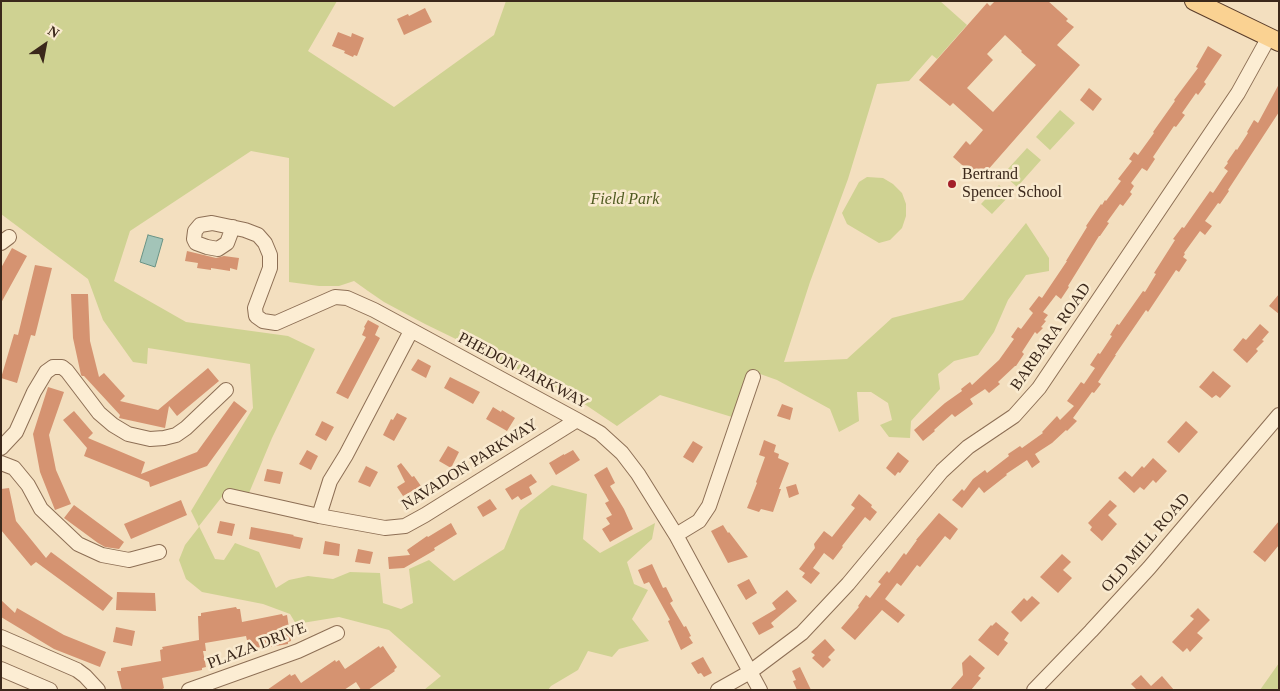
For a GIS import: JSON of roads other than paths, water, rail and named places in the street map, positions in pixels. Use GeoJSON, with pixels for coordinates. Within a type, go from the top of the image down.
{"type":"FeatureCollection","features":[{"type":"Feature","properties":{"kind":"main road"},"geometry":{"type":"LineString","coordinates":[[1194,1],[1274,39]]}},
{"type":"Feature","properties":{"kind":"street","name":"BARBARA ROAD"},"geometry":{"type":"LineString","coordinates":[[718,690],[750,672],[802,632],[848,584],[942,471],[968,447],[1014,416],[1039,388],[1274,39]]}},
{"type":"Feature","properties":{"kind":"street","name":"PHEDON PARKWAY"},"geometry":{"type":"LineString","coordinates":[[233,227],[258,235],[265,243],[270,255],[270,268],[255,308],[256,316],[263,321],[276,323],[335,297],[348,298],[374,310],[411,332],[577,420],[600,434],[622,453],[638,474],[676,535],[760,690]]}},
{"type":"Feature","properties":{"kind":"street"},"geometry":{"type":"LineString","coordinates":[[319,516],[330,481],[351,446],[411,332]]}},
{"type":"Feature","properties":{"kind":"street"},"geometry":{"type":"LineString","coordinates":[[1,448],[16,432],[36,387],[46,372],[53,367],[62,367],[68,371],[99,412],[113,425],[128,434],[150,439],[176,435],[226,390]]}},
{"type":"Feature","properties":{"kind":"street"},"geometry":{"type":"LineString","coordinates":[[676,535],[699,521],[709,506],[753,376]]}},
{"type":"Feature","properties":{"kind":"street","name":"OLD MILL ROAD"},"geometry":{"type":"LineString","coordinates":[[1034,690],[1092,631],[1149,568],[1279,415]]}},
{"type":"Feature","properties":{"kind":"street","name":"NAVADON PARKWAY"},"geometry":{"type":"LineString","coordinates":[[230,496],[319,516],[385,528],[405,526],[577,420]]}},
{"type":"Feature","properties":{"kind":"street"},"geometry":{"type":"LineString","coordinates":[[1,463],[14,468],[28,485],[41,509],[78,544],[102,556],[129,560],[160,552]]}},
{"type":"Feature","properties":{"kind":"street","name":"PLAZA DRIVE"},"geometry":{"type":"LineString","coordinates":[[189,690],[298,651],[337,633]]}},
{"type":"Feature","properties":{"kind":"street"},"geometry":{"type":"LineString","coordinates":[[1,637],[77,670],[98,690]]}},
{"type":"Feature","properties":{"kind":"street"},"geometry":{"type":"LineString","coordinates":[[1,669],[50,690]]}},
{"type":"Feature","properties":{"kind":"water"},"geometry":{"type":"Polygon","coordinates":[[[148,235],[163,239],[155,267],[140,262],[148,235]]]}},
{"type":"Feature","properties":{"kind":"place","name":"Bertrand Spencer School"},"geometry":{"type":"Point","coordinates":[952,184]}},
{"type":"Feature","properties":{"kind":"park label","name":"Field Park"},"geometry":{"type":"Point","coordinates":[625,200]}}]}
